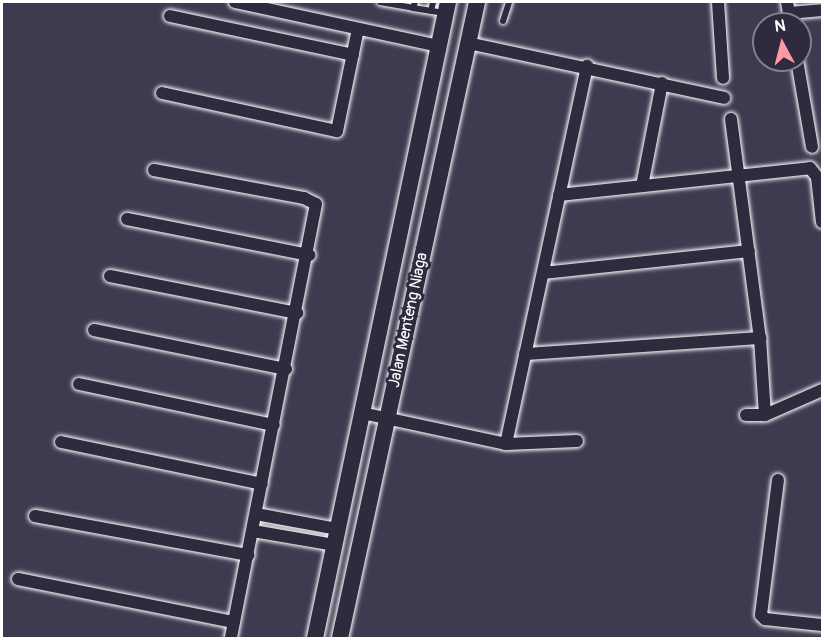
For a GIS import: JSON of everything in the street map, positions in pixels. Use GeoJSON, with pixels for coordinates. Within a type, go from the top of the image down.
{"type":"FeatureCollection","features":[{"type":"Feature","properties":{"kind":"street"},"geometry":{"type":"LineString","coordinates":[[235,2],[439,46]]}},
{"type":"Feature","properties":{"kind":"street","name":"Jalan Menteng Niaga"},"geometry":{"type":"LineString","coordinates":[[340,639],[477,2]]}},
{"type":"Feature","properties":{"kind":"street"},"geometry":{"type":"LineString","coordinates":[[718,2],[723,78]]}},
{"type":"Feature","properties":{"kind":"street","name":"Jalan Menteng Niaga"},"geometry":{"type":"LineString","coordinates":[[315,639],[439,46],[442,9]]}},
{"type":"Feature","properties":{"kind":"street"},"geometry":{"type":"LineString","coordinates":[[800,12],[822,10]]}},
{"type":"Feature","properties":{"kind":"street"},"geometry":{"type":"LineString","coordinates":[[170,16],[353,55]]}},
{"type":"Feature","properties":{"kind":"street"},"geometry":{"type":"LineString","coordinates":[[162,93],[337,130],[358,29]]}},
{"type":"Feature","properties":{"kind":"street"},"geometry":{"type":"LineString","coordinates":[[468,43],[587,66],[724,98]]}},
{"type":"Feature","properties":{"kind":"street"},"geometry":{"type":"LineString","coordinates":[[506,444],[587,66]]}},
{"type":"Feature","properties":{"kind":"street"},"geometry":{"type":"LineString","coordinates":[[799,72],[812,147]]}},
{"type":"Feature","properties":{"kind":"street"},"geometry":{"type":"LineString","coordinates":[[642,186],[662,83]]}},
{"type":"Feature","properties":{"kind":"street"},"geometry":{"type":"LineString","coordinates":[[730,119],[760,338],[765,415]]}},
{"type":"Feature","properties":{"kind":"street"},"geometry":{"type":"LineString","coordinates":[[559,195],[738,174],[812,168],[822,222]]}},
{"type":"Feature","properties":{"kind":"street"},"geometry":{"type":"LineString","coordinates":[[154,170],[304,198],[316,204],[309,255],[231,639]]}},
{"type":"Feature","properties":{"kind":"street"},"geometry":{"type":"LineString","coordinates":[[127,219],[309,255]]}},
{"type":"Feature","properties":{"kind":"street"},"geometry":{"type":"LineString","coordinates":[[543,273],[749,251]]}},
{"type":"Feature","properties":{"kind":"street"},"geometry":{"type":"LineString","coordinates":[[110,276],[297,313]]}},
{"type":"Feature","properties":{"kind":"street"},"geometry":{"type":"LineString","coordinates":[[94,330],[286,369]]}},
{"type":"Feature","properties":{"kind":"street"},"geometry":{"type":"LineString","coordinates":[[525,354],[760,338]]}},
{"type":"Feature","properties":{"kind":"street"},"geometry":{"type":"LineString","coordinates":[[79,384],[274,425]]}},
{"type":"Feature","properties":{"kind":"street"},"geometry":{"type":"LineString","coordinates":[[746,415],[765,415],[822,390]]}},
{"type":"Feature","properties":{"kind":"street"},"geometry":{"type":"LineString","coordinates":[[362,413],[506,444],[577,441]]}},
{"type":"Feature","properties":{"kind":"street"},"geometry":{"type":"LineString","coordinates":[[61,442],[262,484]]}},
{"type":"Feature","properties":{"kind":"street"},"geometry":{"type":"LineString","coordinates":[[778,480],[761,615],[765,619],[822,625]]}},
{"type":"Feature","properties":{"kind":"street"},"geometry":{"type":"LineString","coordinates":[[256,514],[336,537]]}},
{"type":"Feature","properties":{"kind":"street"},"geometry":{"type":"LineString","coordinates":[[35,516],[248,555]]}},
{"type":"Feature","properties":{"kind":"street"},"geometry":{"type":"LineString","coordinates":[[253,531],[336,537]]}},
{"type":"Feature","properties":{"kind":"street"},"geometry":{"type":"LineString","coordinates":[[18,579],[234,622]]}},
{"type":"Feature","properties":{"kind":"lane"},"geometry":{"type":"LineString","coordinates":[[380,2],[442,9]]}},
{"type":"Feature","properties":{"kind":"lane"},"geometry":{"type":"LineString","coordinates":[[433,2],[442,9]]}},
{"type":"Feature","properties":{"kind":"lane"},"geometry":{"type":"LineString","coordinates":[[503,21],[509,2]]}}]}
